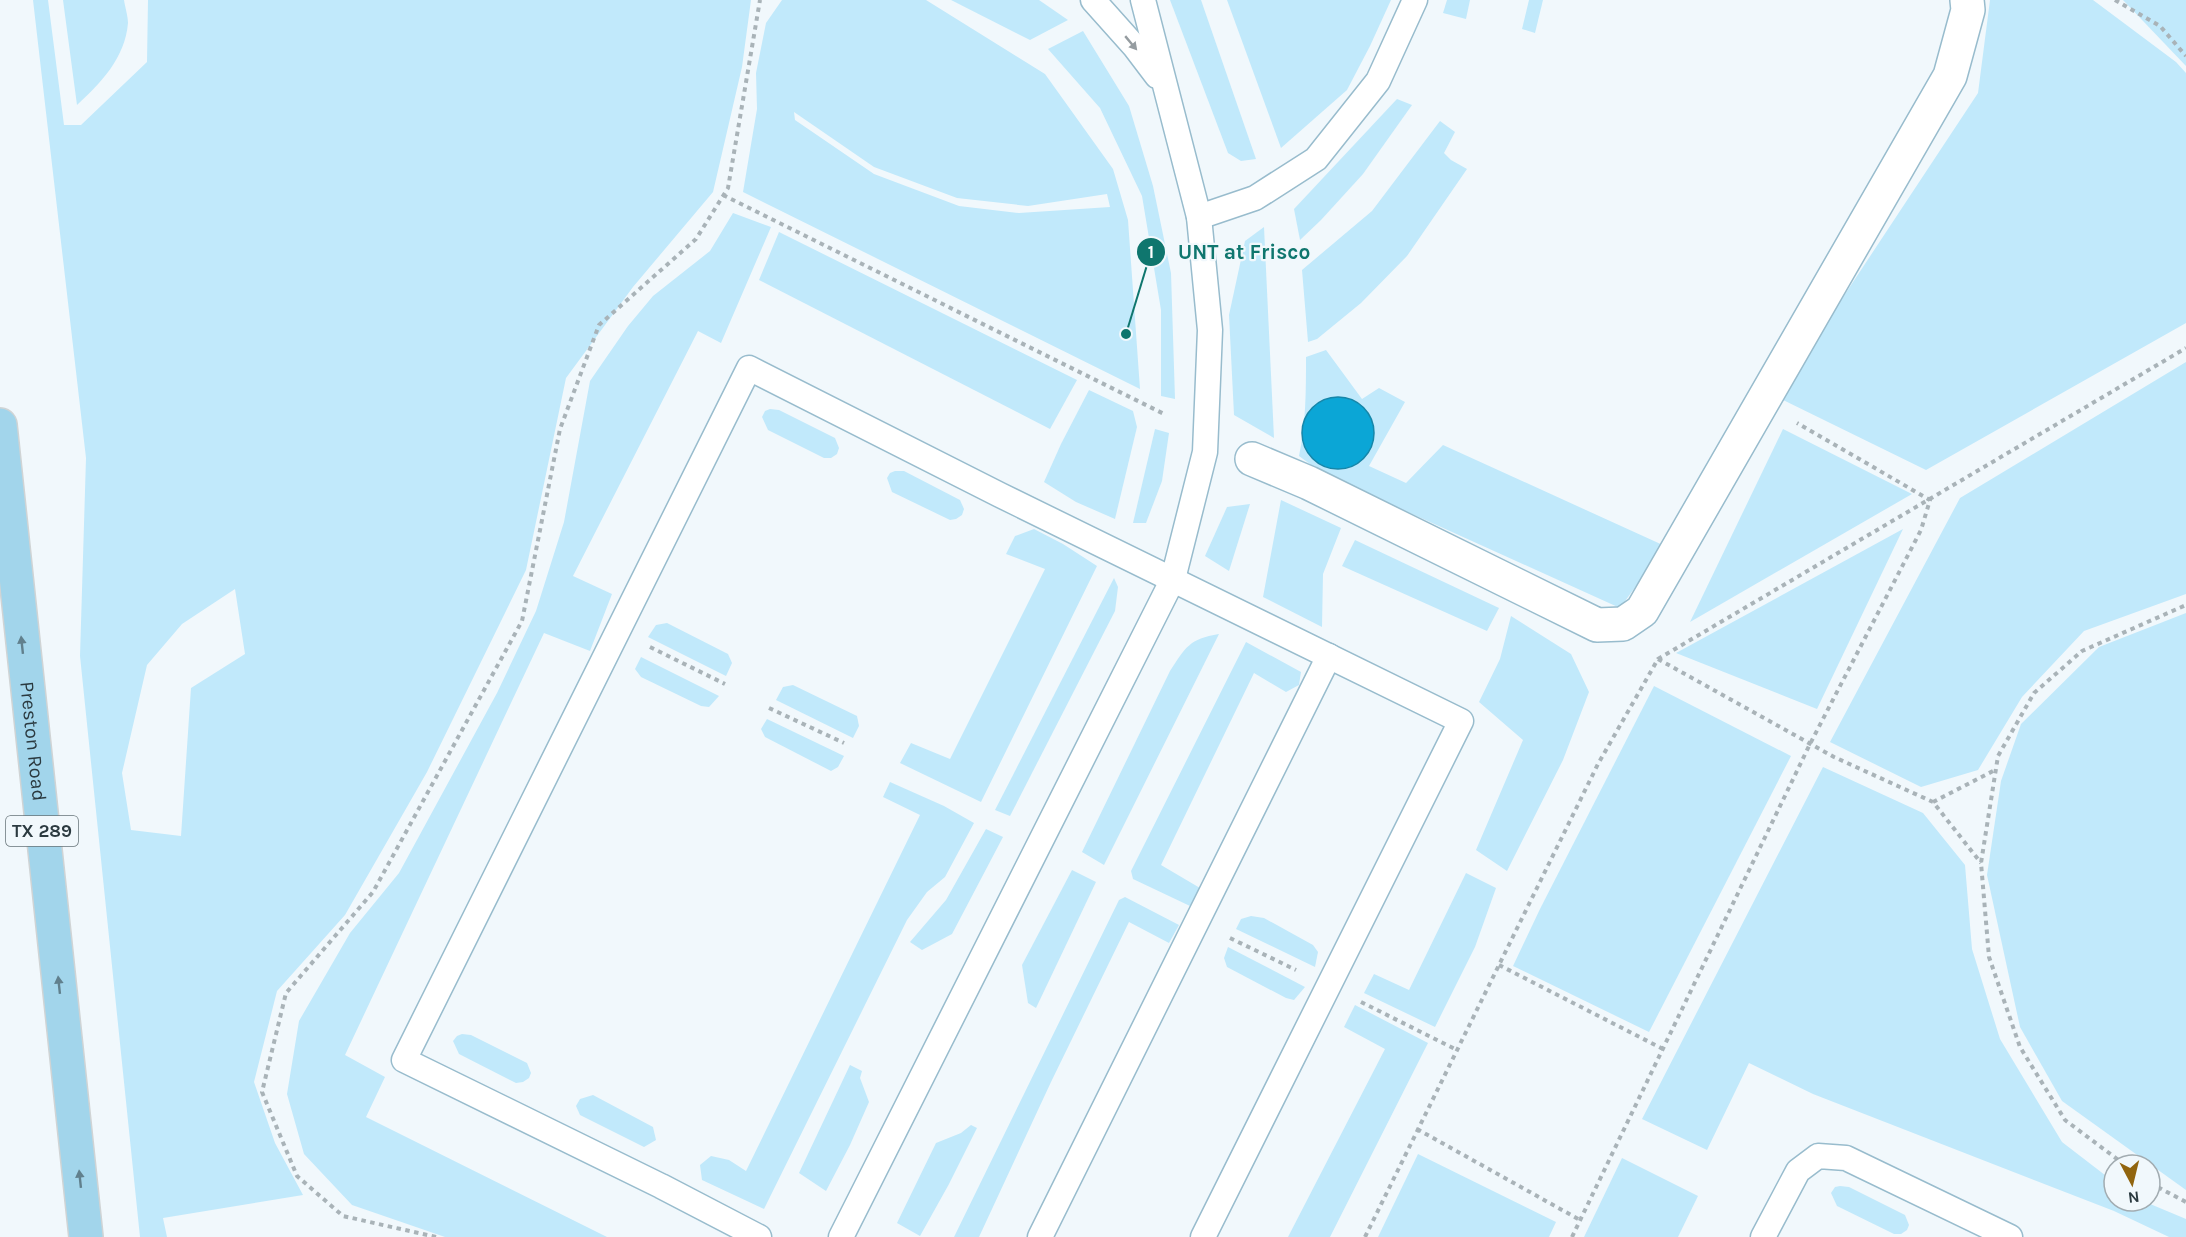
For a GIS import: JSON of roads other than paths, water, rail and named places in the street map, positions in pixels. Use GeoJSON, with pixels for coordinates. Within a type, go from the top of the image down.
{"type":"FeatureCollection","features":[{"type":"Feature","properties":{"kind":"main road","name":"Preston Road"},"geometry":{"type":"LineString","coordinates":[[0,425],[86,1237]]}},
{"type":"Feature","properties":{"kind":"street"},"geometry":{"type":"LineString","coordinates":[[1252,459],[1309,483],[1597,625],[1623,624],[1642,611],[1950,76],[1968,10],[1967,0]]}},
{"type":"Feature","properties":{"kind":"lane"},"geometry":{"type":"LineString","coordinates":[[1093,0],[1135,47],[1166,87]]}},
{"type":"Feature","properties":{"kind":"lane"},"geometry":{"type":"LineString","coordinates":[[841,1237],[1173,579],[1204,452],[1210,330],[1198,217],[1143,0]]}},
{"type":"Feature","properties":{"kind":"lane"},"geometry":{"type":"LineString","coordinates":[[1198,217],[1255,198],[1316,159],[1378,81],[1415,0]]}},
{"type":"Feature","properties":{"kind":"lane"},"geometry":{"type":"LineString","coordinates":[[759,1237],[661,1186],[404,1060],[749,368],[1000,495],[1461,721],[1203,1237]]}},
{"type":"Feature","properties":{"kind":"lane"},"geometry":{"type":"LineString","coordinates":[[1040,1237],[1329,656]]}},
{"type":"Feature","properties":{"kind":"lane"},"geometry":{"type":"LineString","coordinates":[[1763,1237],[1798,1171],[1818,1156],[1846,1158],[2010,1237]]}},
{"type":"Feature","properties":{"kind":"water"},"geometry":{"type":"Polygon","coordinates":[[[1338,397],[1352,400],[1364,407],[1371,419],[1374,433],[1371,447],[1364,459],[1352,466],[1338,469],[1324,466],[1312,459],[1305,447],[1302,433],[1305,419],[1312,407],[1324,400],[1338,397]]]}},
{"type":"Feature","properties":{"kind":"place","name":"UNT at Frisco"},"geometry":{"type":"Point","coordinates":[1126,334]}}]}
